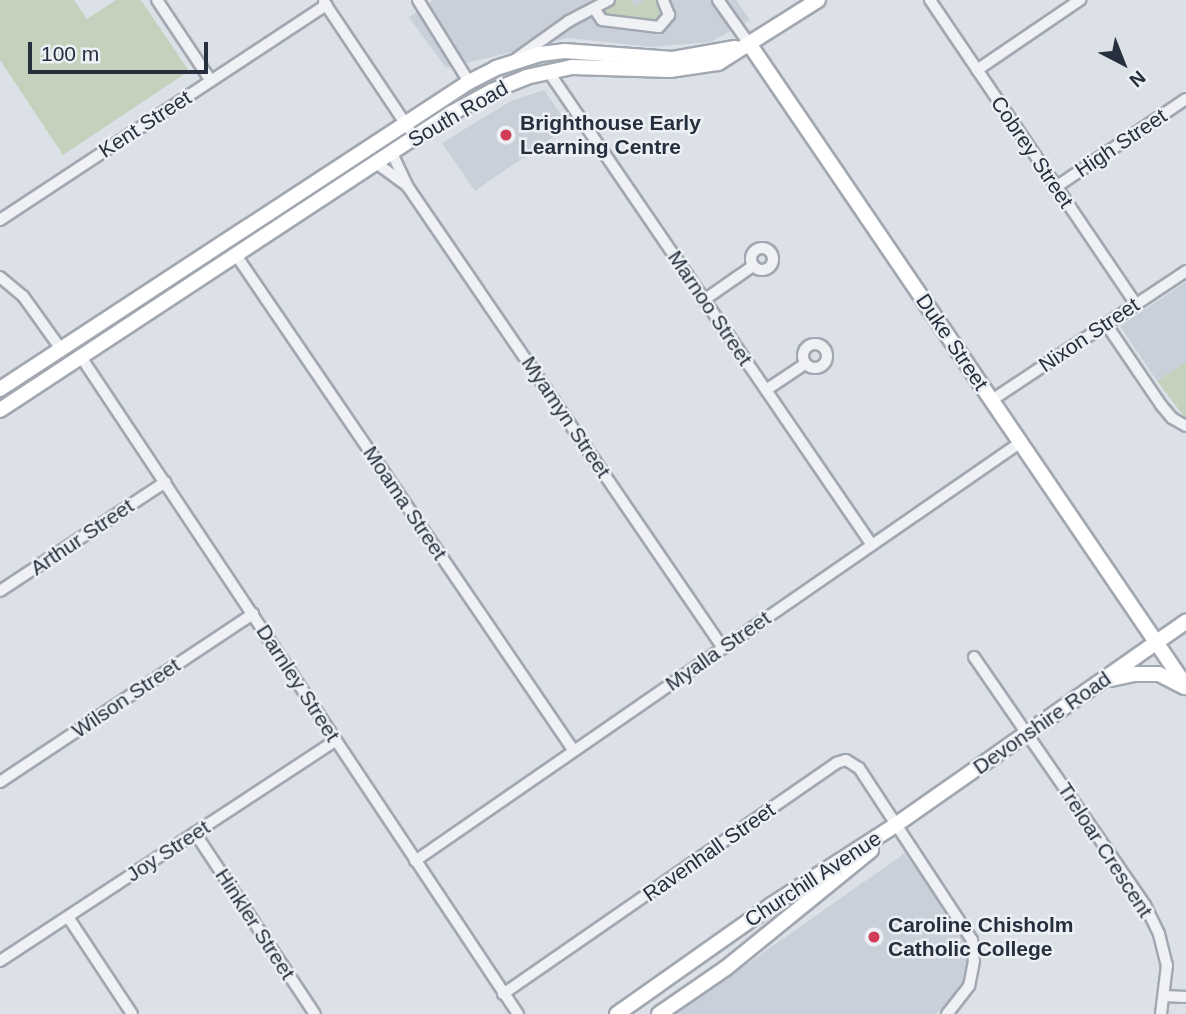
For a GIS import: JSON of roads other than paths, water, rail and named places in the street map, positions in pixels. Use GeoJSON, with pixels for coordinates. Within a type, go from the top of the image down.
{"type":"FeatureCollection","features":[{"type":"Feature","properties":{"kind":"street"},"geometry":{"type":"LineString","coordinates":[[157,0],[211,81]]}},
{"type":"Feature","properties":{"kind":"street"},"geometry":{"type":"LineString","coordinates":[[418,0],[469,82]]}},
{"type":"Feature","properties":{"kind":"street","name":"South Road"},"geometry":{"type":"LineString","coordinates":[[0,389],[469,82],[514,61],[569,21],[595,10],[609,0]]}},
{"type":"Feature","properties":{"kind":"street"},"geometry":{"type":"LineString","coordinates":[[595,10],[602,20],[659,27],[669,15],[663,0]]}},
{"type":"Feature","properties":{"kind":"street","name":"Duke Street"},"geometry":{"type":"LineString","coordinates":[[718,0],[1158,642],[1186,687]]}},
{"type":"Feature","properties":{"kind":"street"},"geometry":{"type":"LineString","coordinates":[[750,45],[818,0]]}},
{"type":"Feature","properties":{"kind":"street","name":"Cobrey Street"},"geometry":{"type":"LineString","coordinates":[[930,0],[1136,304]]}},
{"type":"Feature","properties":{"kind":"street"},"geometry":{"type":"LineString","coordinates":[[977,70],[1080,0]]}},
{"type":"Feature","properties":{"kind":"street"},"geometry":{"type":"LineString","coordinates":[[324,3],[415,138]]}},
{"type":"Feature","properties":{"kind":"street","name":"Kent Street"},"geometry":{"type":"LineString","coordinates":[[0,220],[324,3]]}},
{"type":"Feature","properties":{"kind":"street","name":"South Road"},"geometry":{"type":"LineString","coordinates":[[514,61],[565,51],[673,59],[750,45]]}},
{"type":"Feature","properties":{"kind":"street","name":"South Road"},"geometry":{"type":"LineString","coordinates":[[0,410],[376,163],[492,91],[548,71],[592,66],[690,69],[718,63],[750,45]]}},
{"type":"Feature","properties":{"kind":"street","name":"Marnoo Street"},"geometry":{"type":"LineString","coordinates":[[548,71],[872,545]]}},
{"type":"Feature","properties":{"kind":"street","name":"High Street"},"geometry":{"type":"LineString","coordinates":[[1056,187],[1186,99]]}},
{"type":"Feature","properties":{"kind":"street","name":"Myamyn Street"},"geometry":{"type":"LineString","coordinates":[[392,153],[408,187],[723,648]]}},
{"type":"Feature","properties":{"kind":"street","name":"Myamyn Street"},"geometry":{"type":"LineString","coordinates":[[376,163],[408,187]]}},
{"type":"Feature","properties":{"kind":"street","name":"Moama Street"},"geometry":{"type":"LineString","coordinates":[[236,255],[574,751]]}},
{"type":"Feature","properties":{"kind":"street"},"geometry":{"type":"LineString","coordinates":[[704,300],[753,265]]}},
{"type":"Feature","properties":{"kind":"street","name":"Nixon Street"},"geometry":{"type":"LineString","coordinates":[[992,400],[1186,271]]}},
{"type":"Feature","properties":{"kind":"street"},"geometry":{"type":"LineString","coordinates":[[0,277],[23,296],[61,349],[81,357]]}},
{"type":"Feature","properties":{"kind":"street"},"geometry":{"type":"LineString","coordinates":[[1106,324],[1161,405],[1172,418],[1186,426]]}},
{"type":"Feature","properties":{"kind":"street","name":"Darnley Street"},"geometry":{"type":"LineString","coordinates":[[81,357],[516,1012]]}},
{"type":"Feature","properties":{"kind":"street"},"geometry":{"type":"LineString","coordinates":[[766,390],[805,364]]}},
{"type":"Feature","properties":{"kind":"street","name":"Myalla Street"},"geometry":{"type":"LineString","coordinates":[[415,860],[1021,442]]}},
{"type":"Feature","properties":{"kind":"street","name":"Arthur Street"},"geometry":{"type":"LineString","coordinates":[[0,591],[165,482]]}},
{"type":"Feature","properties":{"kind":"street","name":"Wilson Street"},"geometry":{"type":"LineString","coordinates":[[0,782],[253,614]]}},
{"type":"Feature","properties":{"kind":"street","name":"Devonshire Road"},"geometry":{"type":"LineString","coordinates":[[897,824],[1186,622]]}},
{"type":"Feature","properties":{"kind":"street","name":"Treloar Crescent"},"geometry":{"type":"LineString","coordinates":[[974,657],[1144,905],[1159,934],[1167,965],[1166,996],[1161,1014]]}},
{"type":"Feature","properties":{"kind":"street"},"geometry":{"type":"LineString","coordinates":[[1098,684],[1122,676],[1145,673],[1166,676],[1186,687]]}},
{"type":"Feature","properties":{"kind":"street","name":"Joy Street"},"geometry":{"type":"LineString","coordinates":[[0,961],[336,740]]}},
{"type":"Feature","properties":{"kind":"street","name":"Ravenhall Street"},"geometry":{"type":"LineString","coordinates":[[503,994],[841,761],[850,761],[859,768],[897,824]]}},
{"type":"Feature","properties":{"kind":"street"},"geometry":{"type":"LineString","coordinates":[[897,824],[972,940],[974,961],[969,986],[947,1014]]}},
{"type":"Feature","properties":{"kind":"street","name":"Churchill Avenue"},"geometry":{"type":"LineString","coordinates":[[617,1014],[770,906],[897,824]]}},
{"type":"Feature","properties":{"kind":"street","name":"Churchill Avenue"},"geometry":{"type":"LineString","coordinates":[[659,1014],[726,968],[775,926],[861,861],[897,824]]}},
{"type":"Feature","properties":{"kind":"street","name":"Hinkler Street"},"geometry":{"type":"LineString","coordinates":[[195,833],[315,1014]]}},
{"type":"Feature","properties":{"kind":"street"},"geometry":{"type":"LineString","coordinates":[[68,917],[132,1014]]}},
{"type":"Feature","properties":{"kind":"street"},"geometry":{"type":"LineString","coordinates":[[1166,996],[1186,997]]}},
{"type":"Feature","properties":{"kind":"place","name":"Brighthouse Early Learning Centre"},"geometry":{"type":"Point","coordinates":[506,135]}},
{"type":"Feature","properties":{"kind":"place","name":"Caroline Chisholm Catholic College"},"geometry":{"type":"Point","coordinates":[874,937]}}]}
